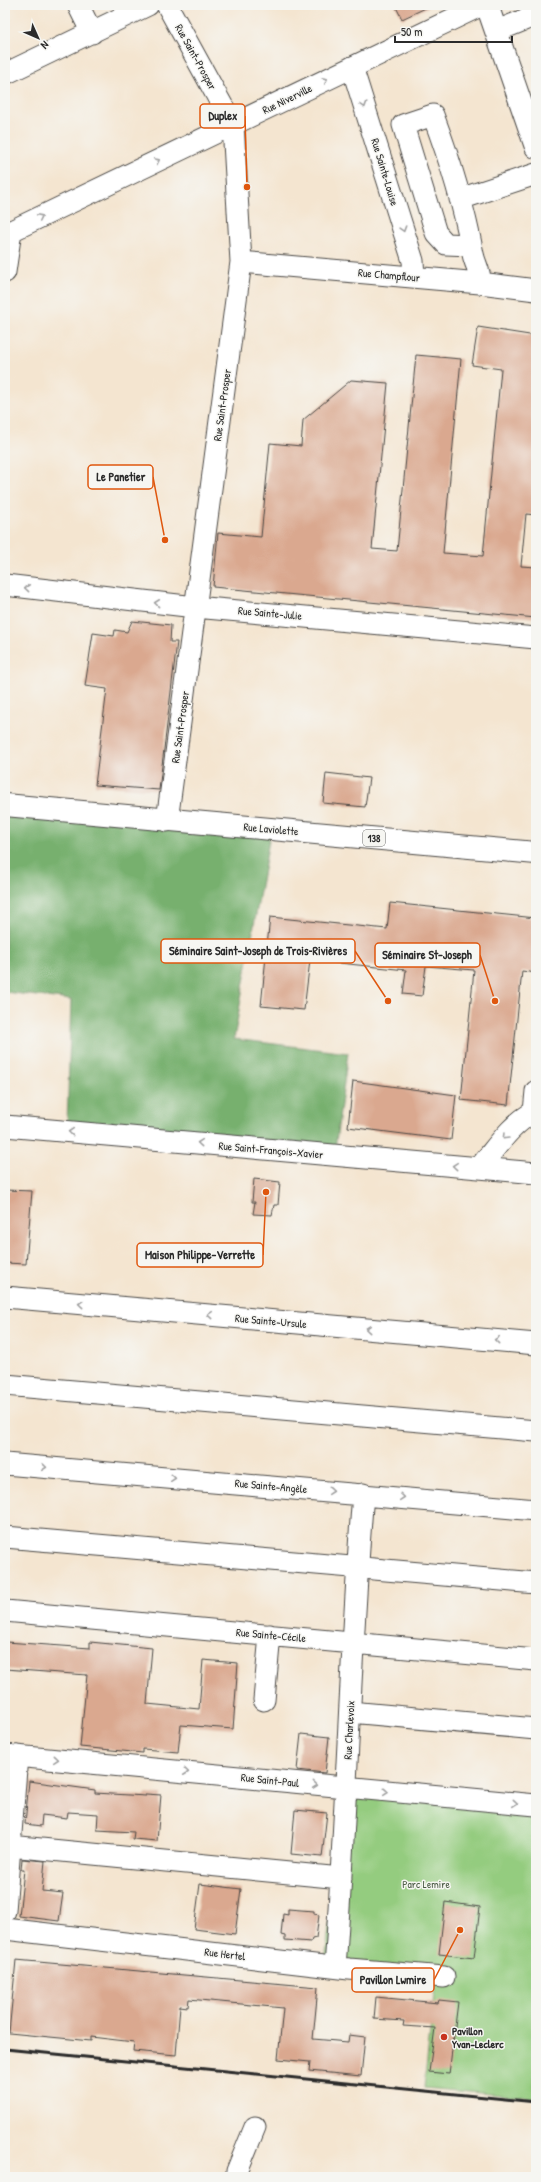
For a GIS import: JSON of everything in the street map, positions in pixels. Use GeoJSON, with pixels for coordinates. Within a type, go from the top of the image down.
{"type":"FeatureCollection","features":[{"type":"Feature","properties":{"kind":"main road"},"geometry":{"type":"LineString","coordinates":[[487,5],[535,140]]}},
{"type":"Feature","properties":{"kind":"main road","name":"Rue Laviolette"},"geometry":{"type":"LineString","coordinates":[[5,806],[536,853]]}},
{"type":"Feature","properties":{"kind":"street"},"geometry":{"type":"LineString","coordinates":[[78,5],[92,32]]}},
{"type":"Feature","properties":{"kind":"street"},"geometry":{"type":"LineString","coordinates":[[5,74],[148,5]]}},
{"type":"Feature","properties":{"kind":"street","name":"Rue Saint-Prosper"},"geometry":{"type":"LineString","coordinates":[[167,5],[233,125],[241,262],[167,821]]}},
{"type":"Feature","properties":{"kind":"street","name":"Rue Niverville"},"geometry":{"type":"LineString","coordinates":[[8,232],[482,5]]}},
{"type":"Feature","properties":{"kind":"street"},"geometry":{"type":"LineString","coordinates":[[497,30],[536,14]]}},
{"type":"Feature","properties":{"kind":"street","name":"Rue Sainte-Louise"},"geometry":{"type":"LineString","coordinates":[[352,67],[413,261],[414,277]]}},
{"type":"Feature","properties":{"kind":"street"},"geometry":{"type":"LineString","coordinates":[[472,245],[446,244],[436,233],[403,125],[433,115],[460,199],[480,272],[480,283]]}},
{"type":"Feature","properties":{"kind":"street"},"geometry":{"type":"LineString","coordinates":[[460,199],[536,174]]}},
{"type":"Feature","properties":{"kind":"street"},"geometry":{"type":"LineString","coordinates":[[5,272],[8,232]]}},
{"type":"Feature","properties":{"kind":"street","name":"Rue Champflour"},"geometry":{"type":"LineString","coordinates":[[241,262],[480,283],[536,290]]}},
{"type":"Feature","properties":{"kind":"street","name":"Rue Sainte-Julie"},"geometry":{"type":"LineString","coordinates":[[5,585],[195,607],[536,638]]}},
{"type":"Feature","properties":{"kind":"street"},"geometry":{"type":"LineString","coordinates":[[479,1168],[501,1141],[528,1115],[535,1112],[536,1091]]}},
{"type":"Feature","properties":{"kind":"street","name":"Rue Saint-François-Xavier"},"geometry":{"type":"LineString","coordinates":[[5,1126],[536,1173]]}},
{"type":"Feature","properties":{"kind":"street","name":"Rue Sainte-Ursule"},"geometry":{"type":"LineString","coordinates":[[5,1298],[536,1344]]}},
{"type":"Feature","properties":{"kind":"street"},"geometry":{"type":"LineString","coordinates":[[5,1385],[536,1431]]}},
{"type":"Feature","properties":{"kind":"street","name":"Rue Sainte-Angèle"},"geometry":{"type":"LineString","coordinates":[[5,1464],[536,1510]]}},
{"type":"Feature","properties":{"kind":"street","name":"Rue Charlevoix"},"geometry":{"type":"LineString","coordinates":[[335,1967],[347,1788],[353,1643],[363,1494]]}},
{"type":"Feature","properties":{"kind":"street"},"geometry":{"type":"LineString","coordinates":[[5,1537],[536,1583]]}},
{"type":"Feature","properties":{"kind":"street","name":"Rue Sainte-Cécile"},"geometry":{"type":"LineString","coordinates":[[5,1611],[536,1660]]}},
{"type":"Feature","properties":{"kind":"street"},"geometry":{"type":"LineString","coordinates":[[264,1700],[270,1635]]}},
{"type":"Feature","properties":{"kind":"street"},"geometry":{"type":"LineString","coordinates":[[350,1712],[536,1729]]}},
{"type":"Feature","properties":{"kind":"street"},"geometry":{"type":"LineString","coordinates":[[5,1911],[10,1846],[11,1755]]}},
{"type":"Feature","properties":{"kind":"street","name":"Rue Saint-Paul"},"geometry":{"type":"LineString","coordinates":[[11,1755],[536,1805]]}},
{"type":"Feature","properties":{"kind":"street"},"geometry":{"type":"LineString","coordinates":[[10,1846],[341,1878]]}},
{"type":"Feature","properties":{"kind":"street","name":"Rue Hertel"},"geometry":{"type":"LineString","coordinates":[[5,1929],[335,1967],[444,1977]]}},
{"type":"Feature","properties":{"kind":"street"},"geometry":{"type":"LineString","coordinates":[[237,2177],[254,2127]]}},
{"type":"Feature","properties":{"kind":"green space"},"geometry":{"type":"Polygon","coordinates":[[[5,802],[270,835],[234,1039],[348,1053],[335,1149],[67,1124],[71,1000],[5,992],[5,802]]]}},
{"type":"Feature","properties":{"kind":"green space","name":"Parc Lemire"},"geometry":{"type":"Polygon","coordinates":[[[344,1792],[536,1804],[536,2098],[424,2088],[436,1976],[324,1972],[344,1792]]]}},
{"type":"Feature","properties":{"kind":"building"},"geometry":{"type":"Polygon","coordinates":[[[395,5],[432,5],[402,19],[395,5]]]}},
{"type":"Feature","properties":{"kind":"building"},"geometry":{"type":"Polygon","coordinates":[[[478,327],[536,336],[536,515],[526,514],[521,566],[536,567],[536,618],[213,587],[218,533],[261,537],[270,443],[301,446],[303,420],[351,380],[388,383],[372,549],[397,551],[416,355],[461,359],[443,553],[483,556],[501,369],[472,365],[478,327]]]}},
{"type":"Feature","properties":{"kind":"building"},"geometry":{"type":"Polygon","coordinates":[[[132,621],[171,625],[170,642],[177,642],[159,790],[95,785],[107,689],[85,686],[93,633],[114,636],[115,630],[127,632],[132,621]]]}},
{"type":"Feature","properties":{"kind":"building"},"geometry":{"type":"Polygon","coordinates":[[[326,773],[369,778],[365,807],[323,803],[326,773]]]}},
{"type":"Feature","properties":{"kind":"building"},"geometry":{"type":"Polygon","coordinates":[[[390,903],[536,918],[536,973],[522,971],[508,1105],[461,1100],[474,970],[426,966],[422,996],[403,994],[406,970],[310,960],[304,1010],[261,1006],[270,917],[387,929],[390,903]]]}},
{"type":"Feature","properties":{"kind":"building"},"geometry":{"type":"Polygon","coordinates":[[[353,1081],[456,1095],[451,1140],[348,1127],[353,1081]]]}},
{"type":"Feature","properties":{"kind":"building"},"geometry":{"type":"Polygon","coordinates":[[[254,1179],[280,1182],[278,1205],[274,1205],[272,1215],[253,1214],[255,1202],[252,1202],[254,1179]]]}},
{"type":"Feature","properties":{"kind":"building"},"geometry":{"type":"Polygon","coordinates":[[[5,1190],[32,1191],[26,1264],[5,1263],[5,1190]]]}},
{"type":"Feature","properties":{"kind":"building"},"geometry":{"type":"Polygon","coordinates":[[[6,1642],[90,1648],[90,1642],[152,1648],[147,1704],[199,1709],[203,1660],[238,1663],[233,1729],[181,1725],[178,1752],[143,1749],[143,1753],[80,1747],[87,1675],[5,1669],[6,1642]]]}},
{"type":"Feature","properties":{"kind":"building"},"geometry":{"type":"Polygon","coordinates":[[[301,1734],[329,1737],[325,1773],[297,1770],[301,1734]]]}},
{"type":"Feature","properties":{"kind":"building"},"geometry":{"type":"Polygon","coordinates":[[[29,1781],[95,1790],[95,1793],[146,1796],[146,1794],[161,1795],[157,1841],[133,1839],[134,1832],[97,1830],[98,1814],[68,1812],[67,1818],[42,1815],[41,1826],[25,1824],[29,1781]]]}},
{"type":"Feature","properties":{"kind":"building"},"geometry":{"type":"Polygon","coordinates":[[[295,1810],[327,1813],[322,1857],[291,1854],[295,1810]]]}},
{"type":"Feature","properties":{"kind":"building"},"geometry":{"type":"Polygon","coordinates":[[[22,1859],[45,1861],[42,1891],[63,1893],[59,1921],[19,1916],[24,1870],[21,1870],[22,1859]]]}},
{"type":"Feature","properties":{"kind":"building"},"geometry":{"type":"Polygon","coordinates":[[[200,1884],[241,1889],[235,1934],[194,1929],[200,1884]]]}},
{"type":"Feature","properties":{"kind":"building"},"geometry":{"type":"Polygon","coordinates":[[[445,1902],[480,1907],[474,1958],[439,1954],[445,1902]]]}},
{"type":"Feature","properties":{"kind":"building"},"geometry":{"type":"Polygon","coordinates":[[[288,1909],[314,1911],[314,1914],[319,1915],[316,1938],[312,1939],[311,1942],[285,1940],[285,1936],[281,1935],[283,1914],[288,1915],[288,1909]]]}},
{"type":"Feature","properties":{"kind":"building"},"geometry":{"type":"Polygon","coordinates":[[[16,1960],[318,1987],[313,2039],[348,2042],[349,2035],[365,2037],[361,2076],[309,2071],[310,2062],[278,2059],[283,2008],[189,1999],[188,2007],[180,2006],[176,2055],[133,2051],[134,2042],[91,2037],[91,2041],[9,2033],[16,1960]]]}},
{"type":"Feature","properties":{"kind":"building"},"geometry":{"type":"Polygon","coordinates":[[[376,1997],[438,2003],[439,2000],[458,2002],[449,2074],[429,2072],[435,2028],[403,2026],[404,2021],[374,2019],[376,1997]]]}},
{"type":"Feature","properties":{"kind":"railway"},"geometry":{"type":"LineString","coordinates":[[5,2049],[536,2102]]}},
{"type":"Feature","properties":{"kind":"place","name":"Duplex"},"geometry":{"type":"Point","coordinates":[247,187]}},
{"type":"Feature","properties":{"kind":"place","name":"Le Panetier"},"geometry":{"type":"Point","coordinates":[165,540]}},
{"type":"Feature","properties":{"kind":"place","name":"Séminaire Saint-Joseph de Trois‑Rivières"},"geometry":{"type":"Point","coordinates":[388,1001]}},
{"type":"Feature","properties":{"kind":"place","name":"Séminaire St-Joseph"},"geometry":{"type":"Point","coordinates":[495,1001]}},
{"type":"Feature","properties":{"kind":"place","name":"Maison Philippe-Verrette"},"geometry":{"type":"Point","coordinates":[266,1192]}},
{"type":"Feature","properties":{"kind":"place","name":"Pavillon Lwmire"},"geometry":{"type":"Point","coordinates":[460,1930]}},
{"type":"Feature","properties":{"kind":"place","name":"Pavillon Yvan-Leclerc"},"geometry":{"type":"Point","coordinates":[444,2037]}}]}
